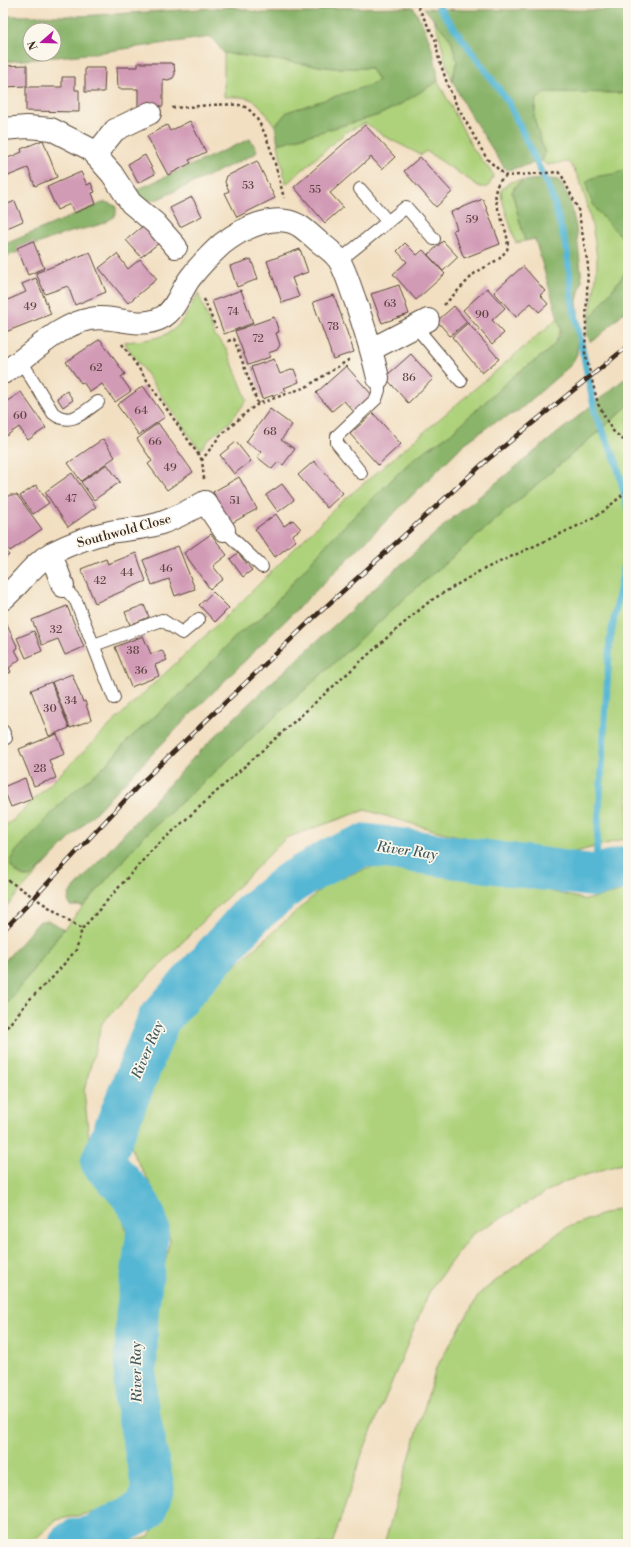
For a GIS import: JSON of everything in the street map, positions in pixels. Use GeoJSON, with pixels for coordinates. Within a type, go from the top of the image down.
{"type":"FeatureCollection","features":[{"type":"Feature","properties":{"kind":"street"},"geometry":{"type":"LineString","coordinates":[[95,155],[115,130],[150,113]]}},
{"type":"Feature","properties":{"kind":"street"},"geometry":{"type":"LineString","coordinates":[[3,129],[27,127],[51,129],[90,149],[112,174],[131,203],[155,223],[176,247]]}},
{"type":"Feature","properties":{"kind":"street"},"geometry":{"type":"LineString","coordinates":[[3,373],[22,361],[61,331],[89,319],[104,318],[144,323],[161,318],[167,314],[191,276],[222,244],[262,222],[275,221],[291,222],[310,234],[339,261],[350,286],[372,349],[378,378]]}},
{"type":"Feature","properties":{"kind":"street"},"geometry":{"type":"LineString","coordinates":[[372,349],[422,324]]}},
{"type":"Feature","properties":{"kind":"street"},"geometry":{"type":"LineString","coordinates":[[205,502],[224,530]]}},
{"type":"Feature","properties":{"kind":"street","name":"Southwold Close"},"geometry":{"type":"LineString","coordinates":[[3,599],[19,585],[37,565],[51,554],[68,546],[107,532],[157,524],[180,515],[205,502]]}},
{"type":"Feature","properties":{"kind":"street"},"geometry":{"type":"LineString","coordinates":[[51,554],[63,586]]}},
{"type":"Feature","properties":{"kind":"lane"},"geometry":{"type":"LineString","coordinates":[[360,189],[388,222]]}},
{"type":"Feature","properties":{"kind":"lane"},"geometry":{"type":"LineString","coordinates":[[339,261],[406,207],[434,239]]}},
{"type":"Feature","properties":{"kind":"lane"},"geometry":{"type":"LineString","coordinates":[[422,324],[461,381]]}},
{"type":"Feature","properties":{"kind":"lane"},"geometry":{"type":"LineString","coordinates":[[22,361],[53,413],[60,419],[69,420],[98,402]]}},
{"type":"Feature","properties":{"kind":"lane"},"geometry":{"type":"LineString","coordinates":[[361,473],[336,443],[337,436],[376,399],[380,390],[378,378]]}},
{"type":"Feature","properties":{"kind":"lane"},"geometry":{"type":"LineString","coordinates":[[224,530],[262,567]]}},
{"type":"Feature","properties":{"kind":"lane"},"geometry":{"type":"LineString","coordinates":[[63,586],[76,601],[114,698]]}},
{"type":"Feature","properties":{"kind":"lane"},"geometry":{"type":"LineString","coordinates":[[94,645],[162,620],[182,633],[199,619]]}},
{"type":"Feature","properties":{"kind":"path"},"geometry":{"type":"LineString","coordinates":[[418,7],[436,41],[438,56],[456,104],[487,159],[506,176]]}},
{"type":"Feature","properties":{"kind":"path"},"geometry":{"type":"LineString","coordinates":[[150,113],[172,108],[240,105],[254,113],[259,120],[272,155],[291,222]]}},
{"type":"Feature","properties":{"kind":"path"},"geometry":{"type":"LineString","coordinates":[[422,324],[454,297],[475,273],[498,259],[508,250],[508,238],[499,211],[495,192],[496,184],[506,176],[551,171],[558,172],[562,176],[578,209],[588,265],[585,353],[595,394],[612,430],[628,444]]}},
{"type":"Feature","properties":{"kind":"path"},"geometry":{"type":"LineString","coordinates":[[104,318],[202,460],[205,502]]}},
{"type":"Feature","properties":{"kind":"path"},"geometry":{"type":"LineString","coordinates":[[228,341],[234,339],[258,404]]}},
{"type":"Feature","properties":{"kind":"path"},"geometry":{"type":"LineString","coordinates":[[202,460],[219,437],[258,404],[306,387],[350,359],[372,349]]}},
{"type":"Feature","properties":{"kind":"path"},"geometry":{"type":"LineString","coordinates":[[3,1032],[29,1000],[52,978],[76,950],[82,929],[152,850],[430,601],[478,572],[584,523],[604,511],[628,490]]}},
{"type":"Feature","properties":{"kind":"path"},"geometry":{"type":"LineString","coordinates":[[3,877],[82,929]]}},
{"type":"Feature","properties":{"kind":"green space"},"geometry":{"type":"Polygon","coordinates":[[[233,7],[262,13],[314,13],[327,8],[413,7],[423,24],[430,42],[438,81],[399,105],[379,115],[278,144],[275,126],[287,112],[373,84],[378,80],[370,68],[334,68],[224,53],[211,37],[62,56],[62,22],[22,22],[22,60],[3,62],[3,16],[78,16],[233,7]]]}},
{"type":"Feature","properties":{"kind":"green space"},"geometry":{"type":"Polygon","coordinates":[[[424,8],[465,10],[628,10],[628,93],[545,92],[536,100],[534,118],[545,153],[542,161],[508,170],[504,167],[466,108],[452,80],[457,61],[451,40],[424,8]]]}},
{"type":"Feature","properties":{"kind":"green space"},"geometry":{"type":"Polygon","coordinates":[[[434,20],[451,40],[457,61],[452,80],[439,35],[434,20]]]}},
{"type":"Feature","properties":{"kind":"green space"},"geometry":{"type":"Polygon","coordinates":[[[224,53],[334,68],[370,68],[378,80],[373,84],[342,95],[287,112],[275,126],[264,110],[255,101],[243,97],[224,97],[224,53]]]}},
{"type":"Feature","properties":{"kind":"green space"},"geometry":{"type":"Polygon","coordinates":[[[438,81],[473,149],[494,175],[488,187],[480,187],[426,151],[421,155],[384,136],[366,123],[346,132],[286,184],[278,144],[379,115],[399,105],[438,81]]]}},
{"type":"Feature","properties":{"kind":"green space"},"geometry":{"type":"Polygon","coordinates":[[[546,92],[628,93],[628,167],[622,173],[618,174],[596,209],[628,243],[628,269],[589,320],[597,268],[592,224],[584,194],[574,169],[568,162],[547,165],[542,161],[544,157],[534,118],[536,100],[546,92]]]}},
{"type":"Feature","properties":{"kind":"green space"},"geometry":{"type":"Polygon","coordinates":[[[250,139],[257,150],[255,154],[158,199],[143,202],[134,194],[136,190],[250,139]]]}},
{"type":"Feature","properties":{"kind":"green space"},"geometry":{"type":"Polygon","coordinates":[[[628,167],[628,243],[608,223],[595,207],[590,199],[587,181],[592,178],[618,173],[628,167]]]}},
{"type":"Feature","properties":{"kind":"green space"},"geometry":{"type":"Polygon","coordinates":[[[523,180],[515,186],[512,192],[525,241],[516,243],[502,200],[501,190],[510,182],[523,180]]]}},
{"type":"Feature","properties":{"kind":"green space"},"geometry":{"type":"Polygon","coordinates":[[[528,180],[558,180],[569,198],[576,227],[582,280],[577,301],[579,324],[577,354],[571,365],[517,412],[493,423],[464,444],[190,715],[52,857],[31,877],[18,873],[11,867],[11,861],[16,851],[66,798],[105,766],[130,738],[183,692],[237,635],[262,617],[334,536],[413,459],[450,434],[516,374],[547,352],[555,343],[560,335],[561,328],[535,239],[525,241],[512,192],[519,184],[528,180]]]}},
{"type":"Feature","properties":{"kind":"green space"},"geometry":{"type":"Polygon","coordinates":[[[105,202],[116,206],[116,215],[104,223],[56,237],[3,258],[3,245],[105,202]]]}},
{"type":"Feature","properties":{"kind":"green space"},"geometry":{"type":"Polygon","coordinates":[[[628,269],[628,308],[595,340],[590,341],[587,335],[589,320],[628,269]]]}},
{"type":"Feature","properties":{"kind":"green space"},"geometry":{"type":"Polygon","coordinates":[[[198,293],[215,336],[226,348],[247,400],[229,423],[213,435],[201,449],[196,445],[124,342],[152,339],[170,332],[184,318],[198,293]]]}},
{"type":"Feature","properties":{"kind":"green space"},"geometry":{"type":"Polygon","coordinates":[[[558,318],[561,328],[555,343],[547,352],[516,374],[450,434],[413,459],[334,536],[262,617],[237,635],[183,692],[130,738],[11,867],[22,877],[31,877],[52,857],[3,910],[3,897],[7,892],[3,890],[3,827],[13,820],[128,708],[238,605],[336,507],[558,318]]]}},
{"type":"Feature","properties":{"kind":"green space"},"geometry":{"type":"Polygon","coordinates":[[[628,376],[628,406],[414,590],[142,838],[84,906],[70,906],[68,900],[69,894],[195,756],[262,691],[449,521],[628,376]]]}},
{"type":"Feature","properties":{"kind":"green space"},"geometry":{"type":"Polygon","coordinates":[[[628,406],[628,838],[553,858],[437,831],[365,810],[286,838],[102,1023],[84,1091],[92,1167],[122,1216],[129,1242],[119,1332],[136,1482],[128,1510],[100,1511],[56,1520],[30,1544],[3,1544],[3,1009],[64,929],[142,838],[414,590],[628,406]]]}},
{"type":"Feature","properties":{"kind":"green space"},"geometry":{"type":"Polygon","coordinates":[[[375,866],[481,874],[586,900],[628,890],[628,1162],[566,1181],[471,1235],[430,1290],[362,1454],[332,1544],[123,1544],[149,1537],[167,1502],[153,1400],[157,1297],[170,1241],[162,1205],[134,1155],[128,1136],[153,1064],[190,1006],[329,882],[375,866]]]}},
{"type":"Feature","properties":{"kind":"green space"},"geometry":{"type":"Polygon","coordinates":[[[40,921],[49,921],[64,929],[3,1009],[3,963],[40,921]]]}},
{"type":"Feature","properties":{"kind":"green space"},"geometry":{"type":"Polygon","coordinates":[[[628,1205],[628,1544],[384,1544],[436,1368],[480,1293],[565,1228],[628,1205]]]}},
{"type":"Feature","properties":{"kind":"building"},"geometry":{"type":"Polygon","coordinates":[[[138,63],[171,63],[174,65],[175,74],[173,78],[168,80],[163,79],[163,106],[138,107],[138,89],[118,89],[117,67],[138,67],[138,63]]]}},
{"type":"Feature","properties":{"kind":"building"},"geometry":{"type":"Polygon","coordinates":[[[27,65],[27,86],[3,87],[3,66],[27,65]]]}},
{"type":"Feature","properties":{"kind":"building"},"geometry":{"type":"Polygon","coordinates":[[[85,68],[105,68],[104,92],[85,92],[85,68]]]}},
{"type":"Feature","properties":{"kind":"building"},"geometry":{"type":"Polygon","coordinates":[[[62,77],[75,77],[75,90],[79,90],[79,112],[26,111],[26,87],[62,87],[62,77]]]}},
{"type":"Feature","properties":{"kind":"building"},"geometry":{"type":"Polygon","coordinates":[[[190,121],[206,152],[189,160],[191,163],[168,175],[147,136],[167,125],[170,131],[190,121]]]}},
{"type":"Feature","properties":{"kind":"building"},"geometry":{"type":"Polygon","coordinates":[[[365,125],[395,157],[382,169],[371,157],[330,193],[343,207],[325,223],[294,187],[365,125]]]}},
{"type":"Feature","properties":{"kind":"building"},"geometry":{"type":"Polygon","coordinates":[[[43,140],[57,177],[35,186],[28,168],[8,176],[3,160],[22,152],[21,149],[43,140]]]}},
{"type":"Feature","properties":{"kind":"building"},"geometry":{"type":"Polygon","coordinates":[[[145,155],[155,174],[138,183],[128,164],[145,155]]]}},
{"type":"Feature","properties":{"kind":"building"},"geometry":{"type":"Polygon","coordinates":[[[420,157],[452,192],[436,207],[404,171],[420,157]]]}},
{"type":"Feature","properties":{"kind":"building"},"geometry":{"type":"Polygon","coordinates":[[[257,161],[275,198],[237,217],[225,193],[229,191],[225,182],[227,176],[257,161]]]}},
{"type":"Feature","properties":{"kind":"building"},"geometry":{"type":"Polygon","coordinates":[[[81,172],[87,185],[91,183],[95,192],[92,193],[96,204],[74,213],[70,204],[57,210],[47,187],[81,172]]]}},
{"type":"Feature","properties":{"kind":"building"},"geometry":{"type":"Polygon","coordinates":[[[192,197],[202,216],[180,227],[170,208],[192,197]]]}},
{"type":"Feature","properties":{"kind":"building"},"geometry":{"type":"Polygon","coordinates":[[[483,199],[500,244],[464,258],[453,230],[457,229],[451,212],[483,199]]]}},
{"type":"Feature","properties":{"kind":"building"},"geometry":{"type":"Polygon","coordinates":[[[15,201],[23,221],[5,229],[3,224],[3,206],[15,201]]]}},
{"type":"Feature","properties":{"kind":"building"},"geometry":{"type":"Polygon","coordinates":[[[144,225],[159,243],[141,257],[126,240],[144,225]]]}},
{"type":"Feature","properties":{"kind":"building"},"geometry":{"type":"Polygon","coordinates":[[[33,241],[44,268],[28,275],[17,248],[33,241]]]}},
{"type":"Feature","properties":{"kind":"building"},"geometry":{"type":"Polygon","coordinates":[[[443,241],[458,257],[443,271],[428,255],[443,241]]]}},
{"type":"Feature","properties":{"kind":"building"},"geometry":{"type":"Polygon","coordinates":[[[405,243],[417,255],[423,250],[445,274],[416,300],[393,274],[407,262],[397,251],[405,243]]]}},
{"type":"Feature","properties":{"kind":"building"},"geometry":{"type":"Polygon","coordinates":[[[300,249],[308,272],[292,278],[299,297],[282,303],[267,261],[300,249]]]}},
{"type":"Feature","properties":{"kind":"building"},"geometry":{"type":"Polygon","coordinates":[[[90,252],[106,292],[75,305],[68,286],[45,294],[36,273],[90,252]]]}},
{"type":"Feature","properties":{"kind":"building"},"geometry":{"type":"Polygon","coordinates":[[[117,254],[128,269],[140,259],[157,279],[128,303],[99,268],[117,254]]]}},
{"type":"Feature","properties":{"kind":"building"},"geometry":{"type":"Polygon","coordinates":[[[251,259],[258,279],[237,287],[230,266],[251,259]]]}},
{"type":"Feature","properties":{"kind":"building"},"geometry":{"type":"Polygon","coordinates":[[[523,266],[545,291],[540,295],[548,304],[539,312],[531,303],[516,317],[494,292],[523,266]]]}},
{"type":"Feature","properties":{"kind":"building"},"geometry":{"type":"Polygon","coordinates":[[[36,278],[51,314],[3,333],[3,302],[26,292],[22,284],[36,278]]]}},
{"type":"Feature","properties":{"kind":"building"},"geometry":{"type":"Polygon","coordinates":[[[399,285],[409,314],[382,323],[371,294],[399,285]]]}},
{"type":"Feature","properties":{"kind":"building"},"geometry":{"type":"Polygon","coordinates":[[[487,288],[505,308],[492,320],[504,333],[492,344],[463,310],[487,288]]]}},
{"type":"Feature","properties":{"kind":"building"},"geometry":{"type":"Polygon","coordinates":[[[241,290],[253,323],[224,334],[212,301],[241,290]]]}},
{"type":"Feature","properties":{"kind":"building"},"geometry":{"type":"Polygon","coordinates":[[[334,295],[354,352],[333,359],[313,302],[334,295]]]}},
{"type":"Feature","properties":{"kind":"building"},"geometry":{"type":"Polygon","coordinates":[[[454,306],[467,322],[450,336],[437,321],[454,306]]]}},
{"type":"Feature","properties":{"kind":"building"},"geometry":{"type":"Polygon","coordinates":[[[274,317],[279,332],[276,333],[280,345],[277,350],[268,353],[270,357],[248,365],[235,331],[274,317]]]}},
{"type":"Feature","properties":{"kind":"building"},"geometry":{"type":"Polygon","coordinates":[[[468,323],[499,359],[482,373],[452,337],[468,323]]]}},
{"type":"Feature","properties":{"kind":"building"},"geometry":{"type":"Polygon","coordinates":[[[100,339],[125,374],[121,377],[131,391],[115,402],[102,384],[90,392],[83,382],[81,383],[66,362],[100,339]]]}},
{"type":"Feature","properties":{"kind":"building"},"geometry":{"type":"Polygon","coordinates":[[[411,354],[433,379],[408,403],[385,377],[411,354]]]}},
{"type":"Feature","properties":{"kind":"building"},"geometry":{"type":"Polygon","coordinates":[[[274,359],[280,374],[294,369],[299,382],[284,388],[286,391],[262,399],[251,367],[274,359]]]}},
{"type":"Feature","properties":{"kind":"building"},"geometry":{"type":"Polygon","coordinates":[[[346,366],[373,396],[355,413],[344,401],[332,411],[316,393],[346,366]]]}},
{"type":"Feature","properties":{"kind":"building"},"geometry":{"type":"Polygon","coordinates":[[[143,386],[165,417],[139,435],[117,405],[143,386]]]}},
{"type":"Feature","properties":{"kind":"building"},"geometry":{"type":"Polygon","coordinates":[[[67,391],[73,400],[63,407],[57,398],[67,391]]]}},
{"type":"Feature","properties":{"kind":"building"},"geometry":{"type":"Polygon","coordinates":[[[21,392],[46,428],[28,440],[19,427],[6,436],[3,431],[3,404],[21,392]]]}},
{"type":"Feature","properties":{"kind":"building"},"geometry":{"type":"Polygon","coordinates":[[[270,409],[292,425],[281,440],[295,449],[283,465],[278,462],[272,469],[257,457],[261,452],[246,442],[270,409]]]}},
{"type":"Feature","properties":{"kind":"building"},"geometry":{"type":"Polygon","coordinates":[[[373,413],[401,444],[378,465],[350,434],[373,413]]]}},
{"type":"Feature","properties":{"kind":"building"},"geometry":{"type":"Polygon","coordinates":[[[158,423],[193,472],[167,490],[148,464],[152,461],[137,439],[158,423]]]}},
{"type":"Feature","properties":{"kind":"building"},"geometry":{"type":"Polygon","coordinates":[[[103,439],[115,457],[81,481],[68,463],[103,439]]]}},
{"type":"Feature","properties":{"kind":"building"},"geometry":{"type":"Polygon","coordinates":[[[236,442],[251,461],[234,474],[220,455],[236,442]]]}},
{"type":"Feature","properties":{"kind":"building"},"geometry":{"type":"Polygon","coordinates":[[[314,461],[343,493],[327,508],[298,475],[314,461]]]}},
{"type":"Feature","properties":{"kind":"building"},"geometry":{"type":"Polygon","coordinates":[[[107,464],[120,482],[94,500],[81,482],[107,464]]]}},
{"type":"Feature","properties":{"kind":"building"},"geometry":{"type":"Polygon","coordinates":[[[72,473],[96,507],[68,527],[45,492],[72,473]]]}},
{"type":"Feature","properties":{"kind":"building"},"geometry":{"type":"Polygon","coordinates":[[[239,477],[257,509],[230,524],[213,492],[239,477]]]}},
{"type":"Feature","properties":{"kind":"building"},"geometry":{"type":"Polygon","coordinates":[[[282,484],[294,500],[278,512],[266,495],[282,484]]]}},
{"type":"Feature","properties":{"kind":"building"},"geometry":{"type":"Polygon","coordinates":[[[36,485],[49,503],[33,514],[20,496],[36,485]]]}},
{"type":"Feature","properties":{"kind":"building"},"geometry":{"type":"Polygon","coordinates":[[[10,495],[17,495],[42,529],[10,551],[3,541],[3,499],[10,495]]]}},
{"type":"Feature","properties":{"kind":"building"},"geometry":{"type":"Polygon","coordinates":[[[276,514],[284,526],[293,520],[301,529],[292,535],[296,541],[275,557],[255,529],[276,514]]]}},
{"type":"Feature","properties":{"kind":"building"},"geometry":{"type":"Polygon","coordinates":[[[211,534],[227,555],[213,566],[223,579],[210,589],[184,553],[211,534]]]}},
{"type":"Feature","properties":{"kind":"building"},"geometry":{"type":"Polygon","coordinates":[[[3,546],[9,555],[3,560],[3,546]]]}},
{"type":"Feature","properties":{"kind":"building"},"geometry":{"type":"Polygon","coordinates":[[[178,546],[195,589],[175,596],[169,579],[152,585],[143,560],[178,546]]]}},
{"type":"Feature","properties":{"kind":"building"},"geometry":{"type":"Polygon","coordinates":[[[136,553],[146,581],[95,603],[81,569],[106,559],[108,564],[136,553]]]}},
{"type":"Feature","properties":{"kind":"building"},"geometry":{"type":"Polygon","coordinates":[[[238,553],[252,570],[243,577],[230,559],[238,553]]]}},
{"type":"Feature","properties":{"kind":"building"},"geometry":{"type":"Polygon","coordinates":[[[213,592],[229,608],[215,622],[199,605],[213,592]]]}},
{"type":"Feature","properties":{"kind":"building"},"geometry":{"type":"Polygon","coordinates":[[[144,605],[149,617],[130,625],[125,612],[144,605]]]}},
{"type":"Feature","properties":{"kind":"building"},"geometry":{"type":"Polygon","coordinates":[[[67,606],[84,647],[65,655],[58,639],[42,645],[32,620],[67,606]]]}},
{"type":"Feature","properties":{"kind":"building"},"geometry":{"type":"Polygon","coordinates":[[[6,623],[18,648],[15,650],[20,659],[9,668],[11,672],[3,676],[3,625],[6,623]]]}},
{"type":"Feature","properties":{"kind":"building"},"geometry":{"type":"Polygon","coordinates":[[[34,631],[42,651],[26,658],[17,638],[34,631]]]}},
{"type":"Feature","properties":{"kind":"building"},"geometry":{"type":"Polygon","coordinates":[[[143,636],[151,654],[162,650],[167,660],[155,665],[159,676],[131,687],[115,647],[143,636]]]}},
{"type":"Feature","properties":{"kind":"building"},"geometry":{"type":"Polygon","coordinates":[[[72,674],[83,702],[85,701],[91,720],[70,728],[52,682],[72,674]]]}},
{"type":"Feature","properties":{"kind":"building"},"geometry":{"type":"Polygon","coordinates":[[[51,682],[69,728],[49,736],[31,690],[51,682]]]}},
{"type":"Feature","properties":{"kind":"building"},"geometry":{"type":"Polygon","coordinates":[[[57,734],[65,754],[49,760],[56,778],[34,786],[19,749],[57,734]]]}},
{"type":"Feature","properties":{"kind":"building"},"geometry":{"type":"Polygon","coordinates":[[[25,778],[32,799],[11,807],[3,787],[25,778]]]}},
{"type":"Feature","properties":{"kind":"waterway"},"geometry":{"type":"LineString","coordinates":[[439,7],[509,103],[552,195],[567,250],[572,299],[596,416],[616,461],[628,507]]}},
{"type":"Feature","properties":{"kind":"waterway"},"geometry":{"type":"LineString","coordinates":[[595,876],[610,639],[628,550]]}},
{"type":"Feature","properties":{"kind":"waterway","name":"River Ray"},"geometry":{"type":"LineString","coordinates":[[70,1544],[76,1540],[92,1537],[145,1510],[153,1488],[135,1396],[137,1314],[148,1230],[142,1211],[131,1193],[102,1162],[159,1019],[252,914],[290,883],[333,858],[366,845],[595,876],[628,867]]}},
{"type":"Feature","properties":{"kind":"railway"},"geometry":{"type":"LineString","coordinates":[[3,931],[140,784],[309,622],[487,460],[628,346]]}}]}
